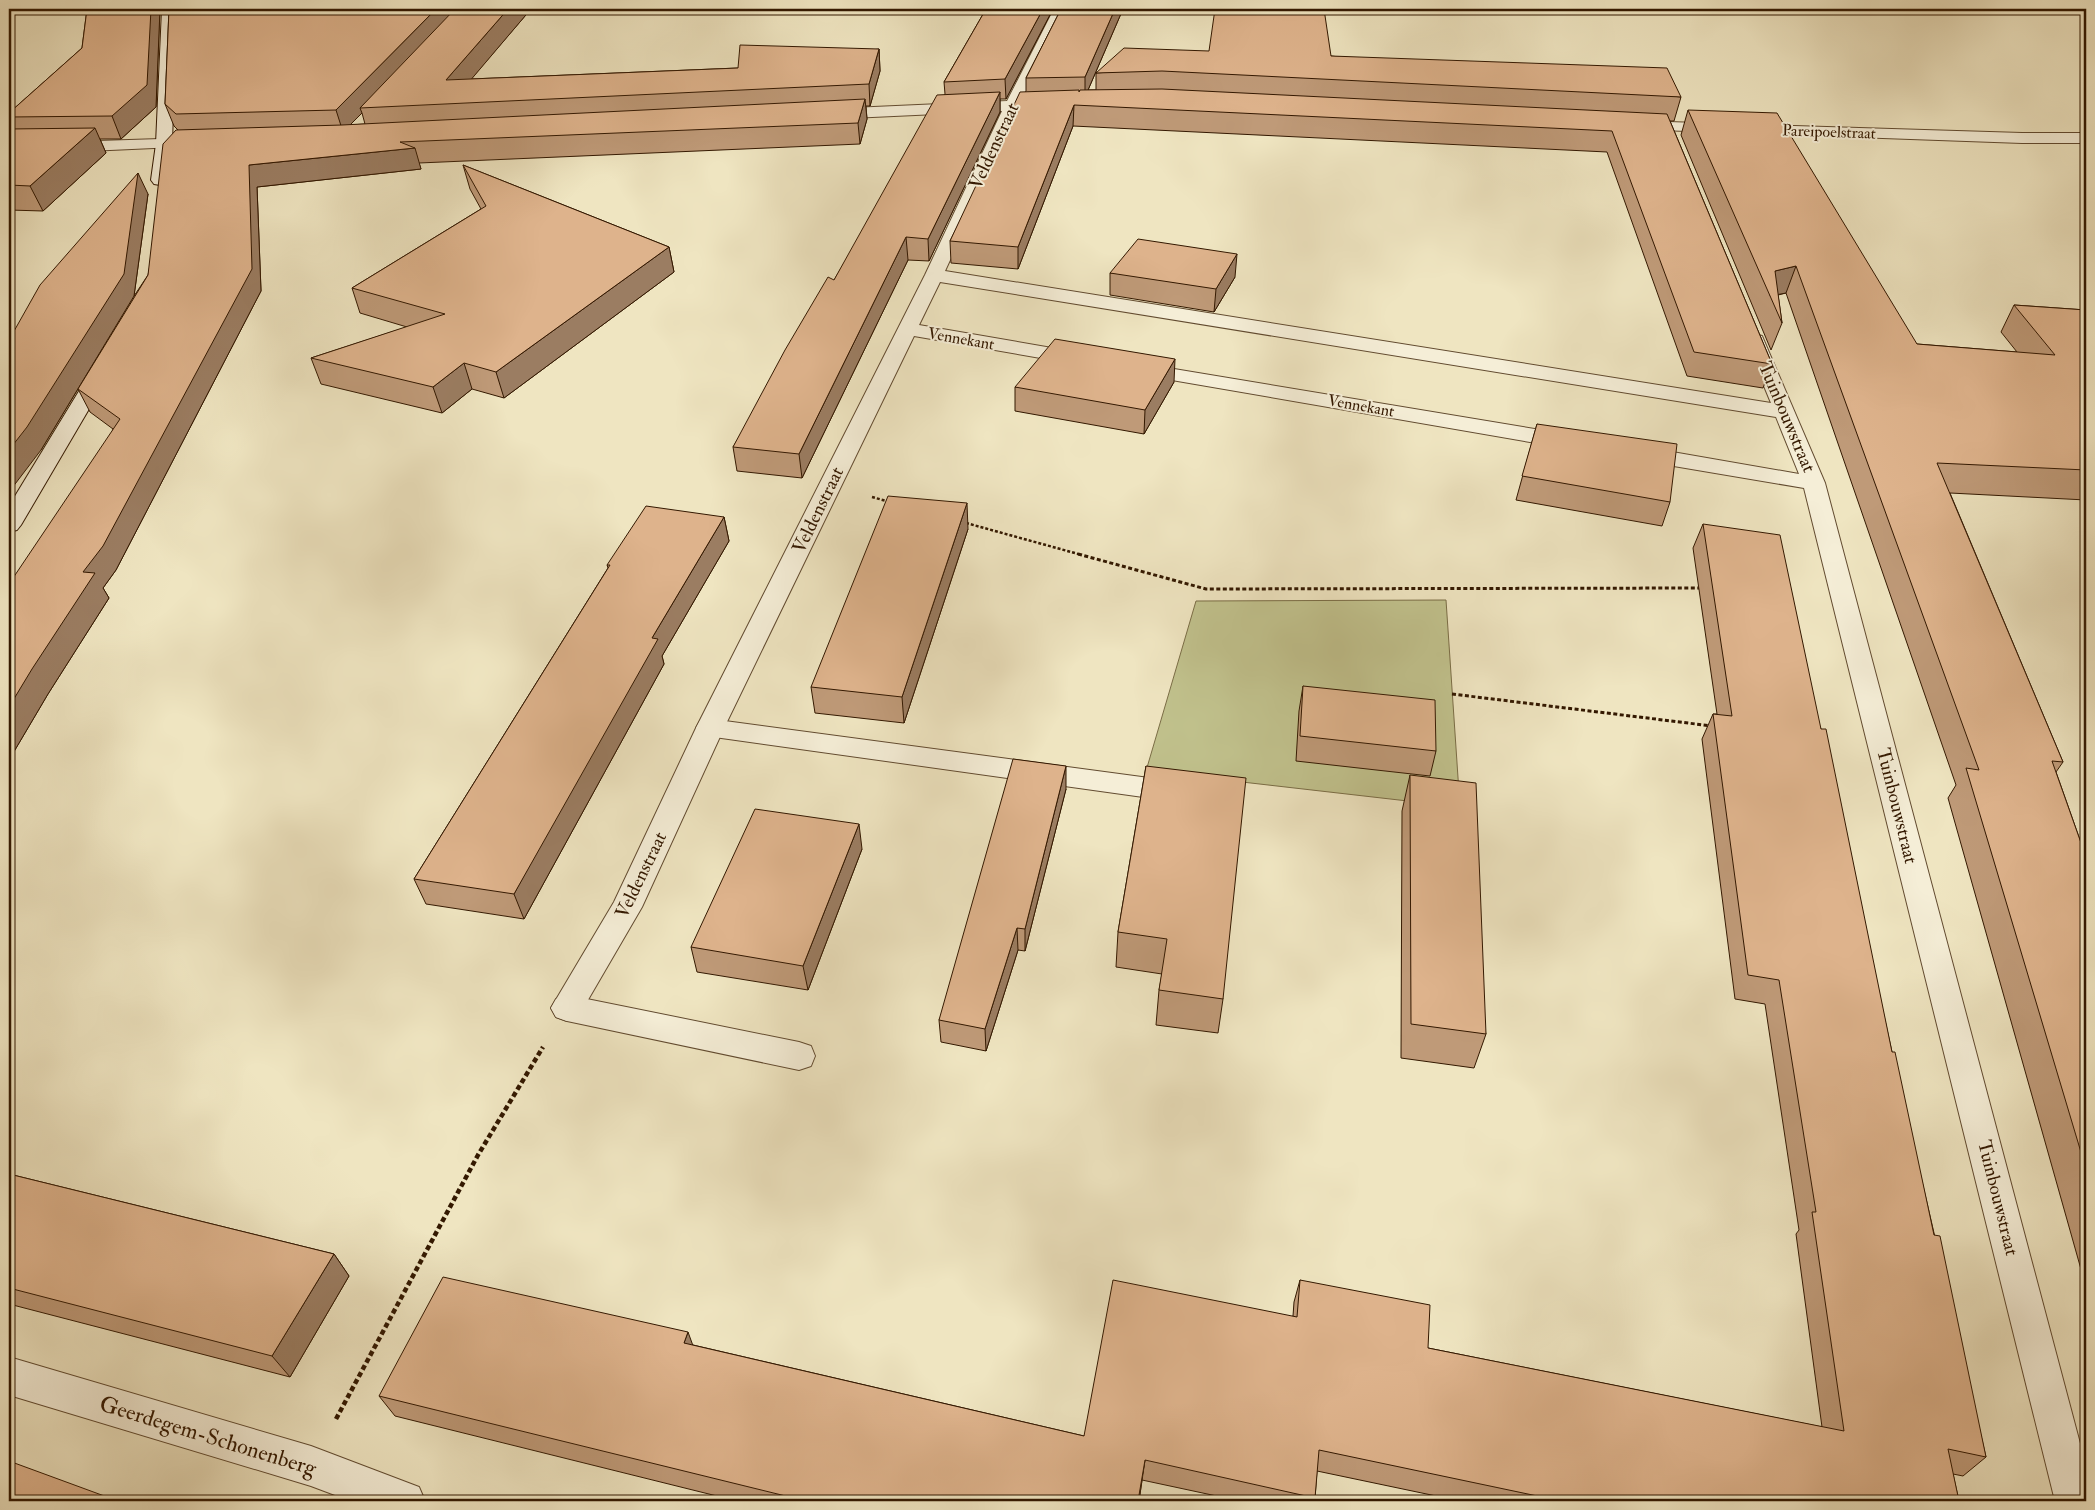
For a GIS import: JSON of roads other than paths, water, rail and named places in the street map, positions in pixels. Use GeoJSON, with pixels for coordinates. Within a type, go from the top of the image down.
{"type":"FeatureCollection","features":[{"type":"Feature","properties":{"kind":"street"},"geometry":{"type":"LineString","coordinates":[[157,201],[164,144],[170,9]]}},
{"type":"Feature","properties":{"kind":"street","name":"Veldenstraat"},"geometry":{"type":"LineString","coordinates":[[799,1056],[567,1008],[627,907],[710,728],[934,275],[1013,104],[1061,9]]}},
{"type":"Feature","properties":{"kind":"street"},"geometry":{"type":"LineString","coordinates":[[815,115],[1013,104],[1062,104]]}},
{"type":"Feature","properties":{"kind":"street","name":"Pareipoelstraat"},"geometry":{"type":"LineString","coordinates":[[1618,125],[2022,138],[2086,138]]}},
{"type":"Feature","properties":{"kind":"street"},"geometry":{"type":"LineString","coordinates":[[1668,128],[1680,155]]}},
{"type":"Feature","properties":{"kind":"street"},"geometry":{"type":"LineString","coordinates":[[9,146],[66,147],[212,143]]}},
{"type":"Feature","properties":{"kind":"street"},"geometry":{"type":"LineString","coordinates":[[934,275],[1784,412]]}},
{"type":"Feature","properties":{"kind":"street","name":"Tuinbouwstraat"},"geometry":{"type":"LineString","coordinates":[[1746,320],[1814,483],[2075,1501]]}},
{"type":"Feature","properties":{"kind":"street","name":"Vennekant"},"geometry":{"type":"LineString","coordinates":[[907,330],[1591,445]]}},
{"type":"Feature","properties":{"kind":"street"},"geometry":{"type":"LineString","coordinates":[[9,525],[110,356]]}},
{"type":"Feature","properties":{"kind":"street"},"geometry":{"type":"LineString","coordinates":[[1621,450],[1814,483]]}},
{"type":"Feature","properties":{"kind":"street"},"geometry":{"type":"LineString","coordinates":[[710,728],[1204,796]]}},
{"type":"Feature","properties":{"kind":"street","name":"Geerdegem-Schonenberg"},"geometry":{"type":"LineString","coordinates":[[9,1376],[311,1466],[405,1501]]}}]}
